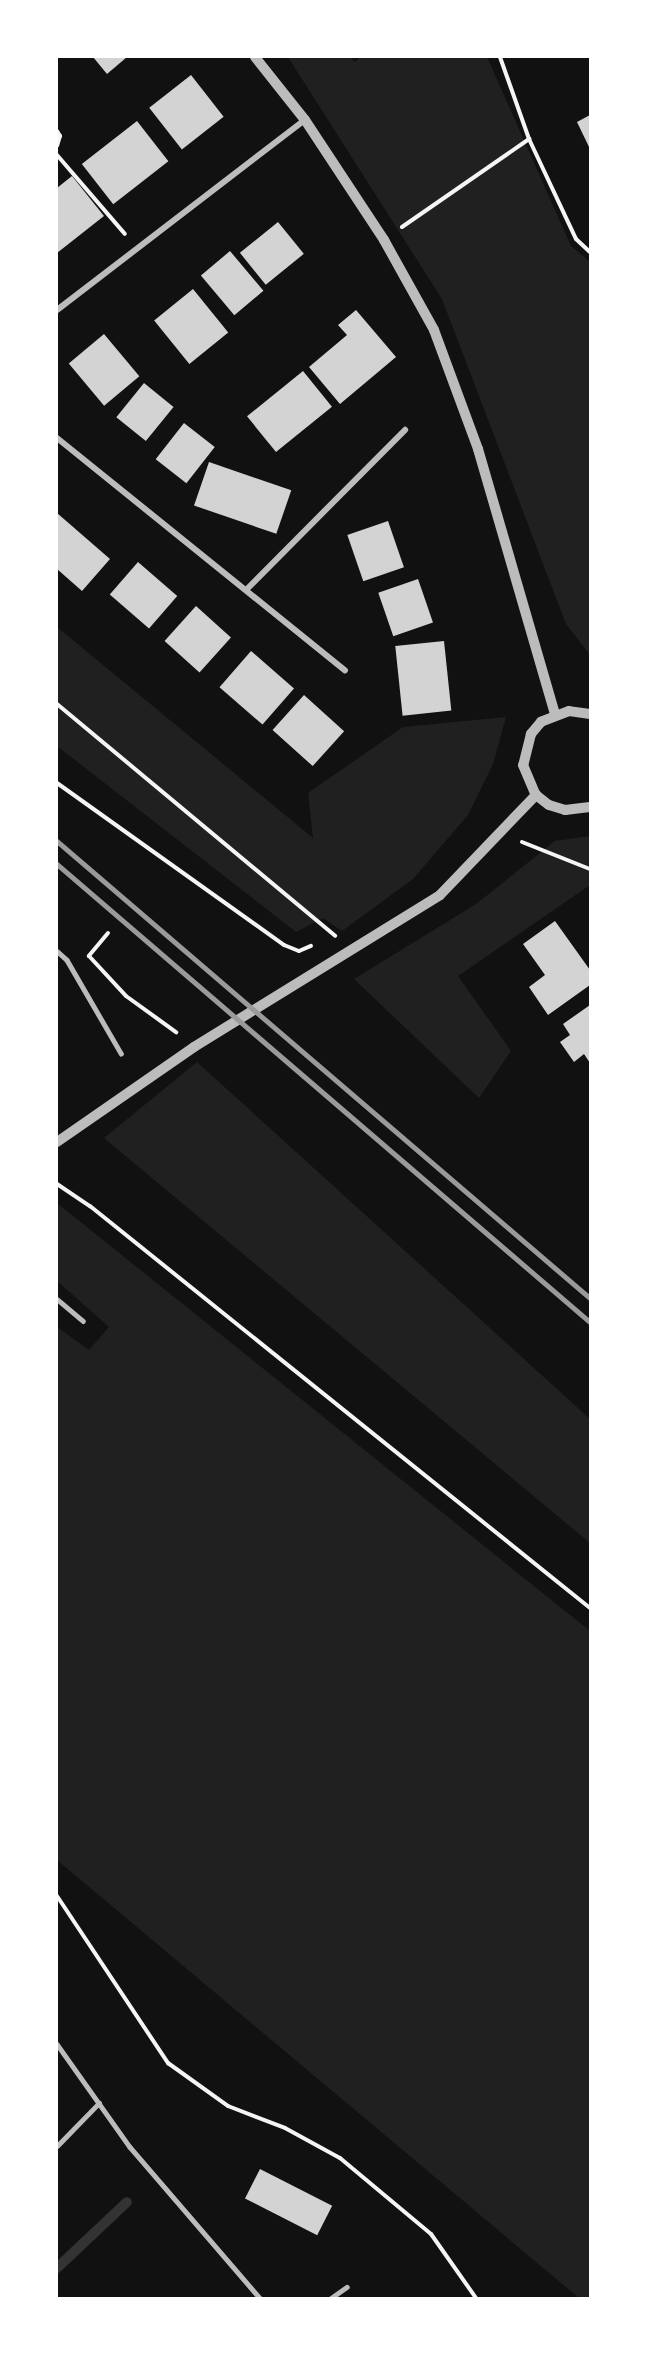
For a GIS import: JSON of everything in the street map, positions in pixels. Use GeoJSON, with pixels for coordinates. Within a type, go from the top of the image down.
{"type":"FeatureCollection","features":[{"type":"Feature","properties":{"kind":"street"},"geometry":{"type":"LineString","coordinates":[[255,57],[305,120],[384,240],[434,330],[478,449],[555,714]]}},
{"type":"Feature","properties":{"kind":"street"},"geometry":{"type":"LineString","coordinates":[[57,310],[305,120]]}},
{"type":"Feature","properties":{"kind":"street"},"geometry":{"type":"LineString","coordinates":[[248,588],[405,430]]}},
{"type":"Feature","properties":{"kind":"street"},"geometry":{"type":"LineString","coordinates":[[57,438],[248,588],[345,670]]}},
{"type":"Feature","properties":{"kind":"street"},"geometry":{"type":"LineString","coordinates":[[590,714],[569,711],[555,714],[536,728],[524,749],[527,781],[536,795],[565,810],[590,807]]}},
{"type":"Feature","properties":{"kind":"street"},"geometry":{"type":"LineString","coordinates":[[57,1142],[194,1047],[440,895],[502,834],[536,795]]}},
{"type":"Feature","properties":{"kind":"lane"},"geometry":{"type":"LineString","coordinates":[[57,951],[67,960],[122,1053]]}},
{"type":"Feature","properties":{"kind":"lane"},"geometry":{"type":"LineString","coordinates":[[57,1299],[83,1321]]}},
{"type":"Feature","properties":{"kind":"lane"},"geometry":{"type":"LineString","coordinates":[[57,2044],[130,2147],[260,2298]]}},
{"type":"Feature","properties":{"kind":"lane"},"geometry":{"type":"LineString","coordinates":[[57,2146],[99,2103]]}},
{"type":"Feature","properties":{"kind":"lane"},"geometry":{"type":"LineString","coordinates":[[331,2298],[347,2287]]}},
{"type":"Feature","properties":{"kind":"path"},"geometry":{"type":"LineString","coordinates":[[500,57],[529,139],[576,239],[590,252]]}},
{"type":"Feature","properties":{"kind":"path"},"geometry":{"type":"LineString","coordinates":[[57,131],[60,136],[57,146]]}},
{"type":"Feature","properties":{"kind":"path"},"geometry":{"type":"LineString","coordinates":[[384,240],[529,139]]}},
{"type":"Feature","properties":{"kind":"path"},"geometry":{"type":"LineString","coordinates":[[57,155],[138,248]]}},
{"type":"Feature","properties":{"kind":"path"},"geometry":{"type":"LineString","coordinates":[[57,704],[334,934],[347,953]]}},
{"type":"Feature","properties":{"kind":"path"},"geometry":{"type":"LineString","coordinates":[[57,783],[284,945],[299,951],[317,943]]}},
{"type":"Feature","properties":{"kind":"path"},"geometry":{"type":"LineString","coordinates":[[502,834],[590,869]]}},
{"type":"Feature","properties":{"kind":"path"},"geometry":{"type":"LineString","coordinates":[[108,933],[89,956],[126,996],[194,1047]]}},
{"type":"Feature","properties":{"kind":"path"},"geometry":{"type":"LineString","coordinates":[[325,939],[334,934]]}},
{"type":"Feature","properties":{"kind":"path"},"geometry":{"type":"LineString","coordinates":[[57,1184],[90,1206],[590,1608]]}},
{"type":"Feature","properties":{"kind":"path"},"geometry":{"type":"LineString","coordinates":[[57,1896],[168,2063],[228,2106],[285,2128],[340,2158],[431,2234],[477,2298]]}},
{"type":"Feature","properties":{"kind":"shaded area"},"geometry":{"type":"Polygon","coordinates":[[[288,57],[350,57],[355,62],[360,57],[487,57],[571,246],[590,262],[590,655],[566,624],[442,299],[288,57]]]}},
{"type":"Feature","properties":{"kind":"shaded area"},"geometry":{"type":"Polygon","coordinates":[[[57,627],[313,838],[308,793],[403,727],[506,717],[493,764],[468,815],[413,879],[342,931],[323,918],[296,932],[57,746],[57,627]]]}},
{"type":"Feature","properties":{"kind":"shaded area"},"geometry":{"type":"Polygon","coordinates":[[[590,836],[590,885],[458,976],[511,1051],[479,1098],[354,979],[476,904],[555,841],[590,836]]]}},
{"type":"Feature","properties":{"kind":"shaded area"},"geometry":{"type":"Polygon","coordinates":[[[197,1062],[590,1419],[590,1543],[104,1138],[197,1062]]]}},
{"type":"Feature","properties":{"kind":"shaded area"},"geometry":{"type":"Polygon","coordinates":[[[57,1203],[590,1631],[590,2298],[579,2298],[57,1860],[57,1327],[89,1350],[109,1327],[57,1281],[57,1203]]]}},
{"type":"Feature","properties":{"kind":"building"},"geometry":{"type":"Polygon","coordinates":[[[93,57],[127,57],[107,74],[93,57]]]}},
{"type":"Feature","properties":{"kind":"building"},"geometry":{"type":"Polygon","coordinates":[[[191,75],[224,117],[182,149],[149,108],[191,75]]]}},
{"type":"Feature","properties":{"kind":"building"},"geometry":{"type":"Polygon","coordinates":[[[590,115],[590,149],[577,122],[590,115]]]}},
{"type":"Feature","properties":{"kind":"building"},"geometry":{"type":"Polygon","coordinates":[[[137,121],[168,161],[113,204],[82,164],[137,121]]]}},
{"type":"Feature","properties":{"kind":"building"},"geometry":{"type":"Polygon","coordinates":[[[72,176],[104,216],[57,253],[57,188],[72,176]]]}},
{"type":"Feature","properties":{"kind":"building"},"geometry":{"type":"Polygon","coordinates":[[[278,222],[304,254],[266,285],[240,253],[278,222]]]}},
{"type":"Feature","properties":{"kind":"building"},"geometry":{"type":"Polygon","coordinates":[[[230,251],[263,291],[234,315],[201,275],[230,251]]]}},
{"type":"Feature","properties":{"kind":"building"},"geometry":{"type":"Polygon","coordinates":[[[193,289],[228,333],[189,364],[154,320],[193,289]]]}},
{"type":"Feature","properties":{"kind":"building"},"geometry":{"type":"Polygon","coordinates":[[[356,310],[396,357],[340,404],[309,367],[347,335],[338,325],[356,310]]]}},
{"type":"Feature","properties":{"kind":"building"},"geometry":{"type":"Polygon","coordinates":[[[104,334],[139,376],[104,406],[69,364],[104,334]]]}},
{"type":"Feature","properties":{"kind":"building"},"geometry":{"type":"Polygon","coordinates":[[[303,371],[332,407],[276,452],[247,416],[303,371]]]}},
{"type":"Feature","properties":{"kind":"building"},"geometry":{"type":"Polygon","coordinates":[[[144,383],[174,407],[146,441],[116,417],[144,383]]]}},
{"type":"Feature","properties":{"kind":"building"},"geometry":{"type":"Polygon","coordinates":[[[184,423],[215,447],[186,483],[156,459],[184,423]]]}},
{"type":"Feature","properties":{"kind":"building"},"geometry":{"type":"Polygon","coordinates":[[[209,462],[291,490],[276,534],[194,505],[209,462]]]}},
{"type":"Feature","properties":{"kind":"building"},"geometry":{"type":"Polygon","coordinates":[[[57,513],[110,559],[82,591],[57,569],[57,513]]]}},
{"type":"Feature","properties":{"kind":"building"},"geometry":{"type":"Polygon","coordinates":[[[388,521],[404,567],[363,581],[347,535],[388,521]]]}},
{"type":"Feature","properties":{"kind":"building"},"geometry":{"type":"Polygon","coordinates":[[[138,562],[177,596],[149,629],[110,594],[138,562]]]}},
{"type":"Feature","properties":{"kind":"building"},"geometry":{"type":"Polygon","coordinates":[[[418,579],[433,622],[393,636],[378,593],[418,579]]]}},
{"type":"Feature","properties":{"kind":"building"},"geometry":{"type":"Polygon","coordinates":[[[196,606],[231,637],[199,672],[165,641],[196,606]]]}},
{"type":"Feature","properties":{"kind":"building"},"geometry":{"type":"Polygon","coordinates":[[[444,641],[451,711],[403,716],[395,646],[444,641]]]}},
{"type":"Feature","properties":{"kind":"building"},"geometry":{"type":"Polygon","coordinates":[[[251,651],[294,688],[263,725],[220,687],[251,651]]]}},
{"type":"Feature","properties":{"kind":"building"},"geometry":{"type":"Polygon","coordinates":[[[304,695],[344,731],[313,766],[273,730],[304,695]]]}},
{"type":"Feature","properties":{"kind":"building"},"geometry":{"type":"Polygon","coordinates":[[[555,921],[590,970],[590,985],[548,1015],[529,987],[545,975],[523,944],[555,921]]]}},
{"type":"Feature","properties":{"kind":"building"},"geometry":{"type":"Polygon","coordinates":[[[590,1005],[590,1063],[584,1054],[574,1062],[560,1042],[570,1035],[563,1024],[590,1005]]]}},
{"type":"Feature","properties":{"kind":"building"},"geometry":{"type":"Polygon","coordinates":[[[260,2169],[332,2206],[317,2235],[245,2198],[260,2169]]]}},
{"type":"Feature","properties":{"kind":"waterway"},"geometry":{"type":"LineString","coordinates":[[57,2268],[127,2202]]}},
{"type":"Feature","properties":{"kind":"railway"},"geometry":{"type":"LineString","coordinates":[[57,841],[590,1298]]}},
{"type":"Feature","properties":{"kind":"railway"},"geometry":{"type":"LineString","coordinates":[[57,864],[590,1322]]}}]}
